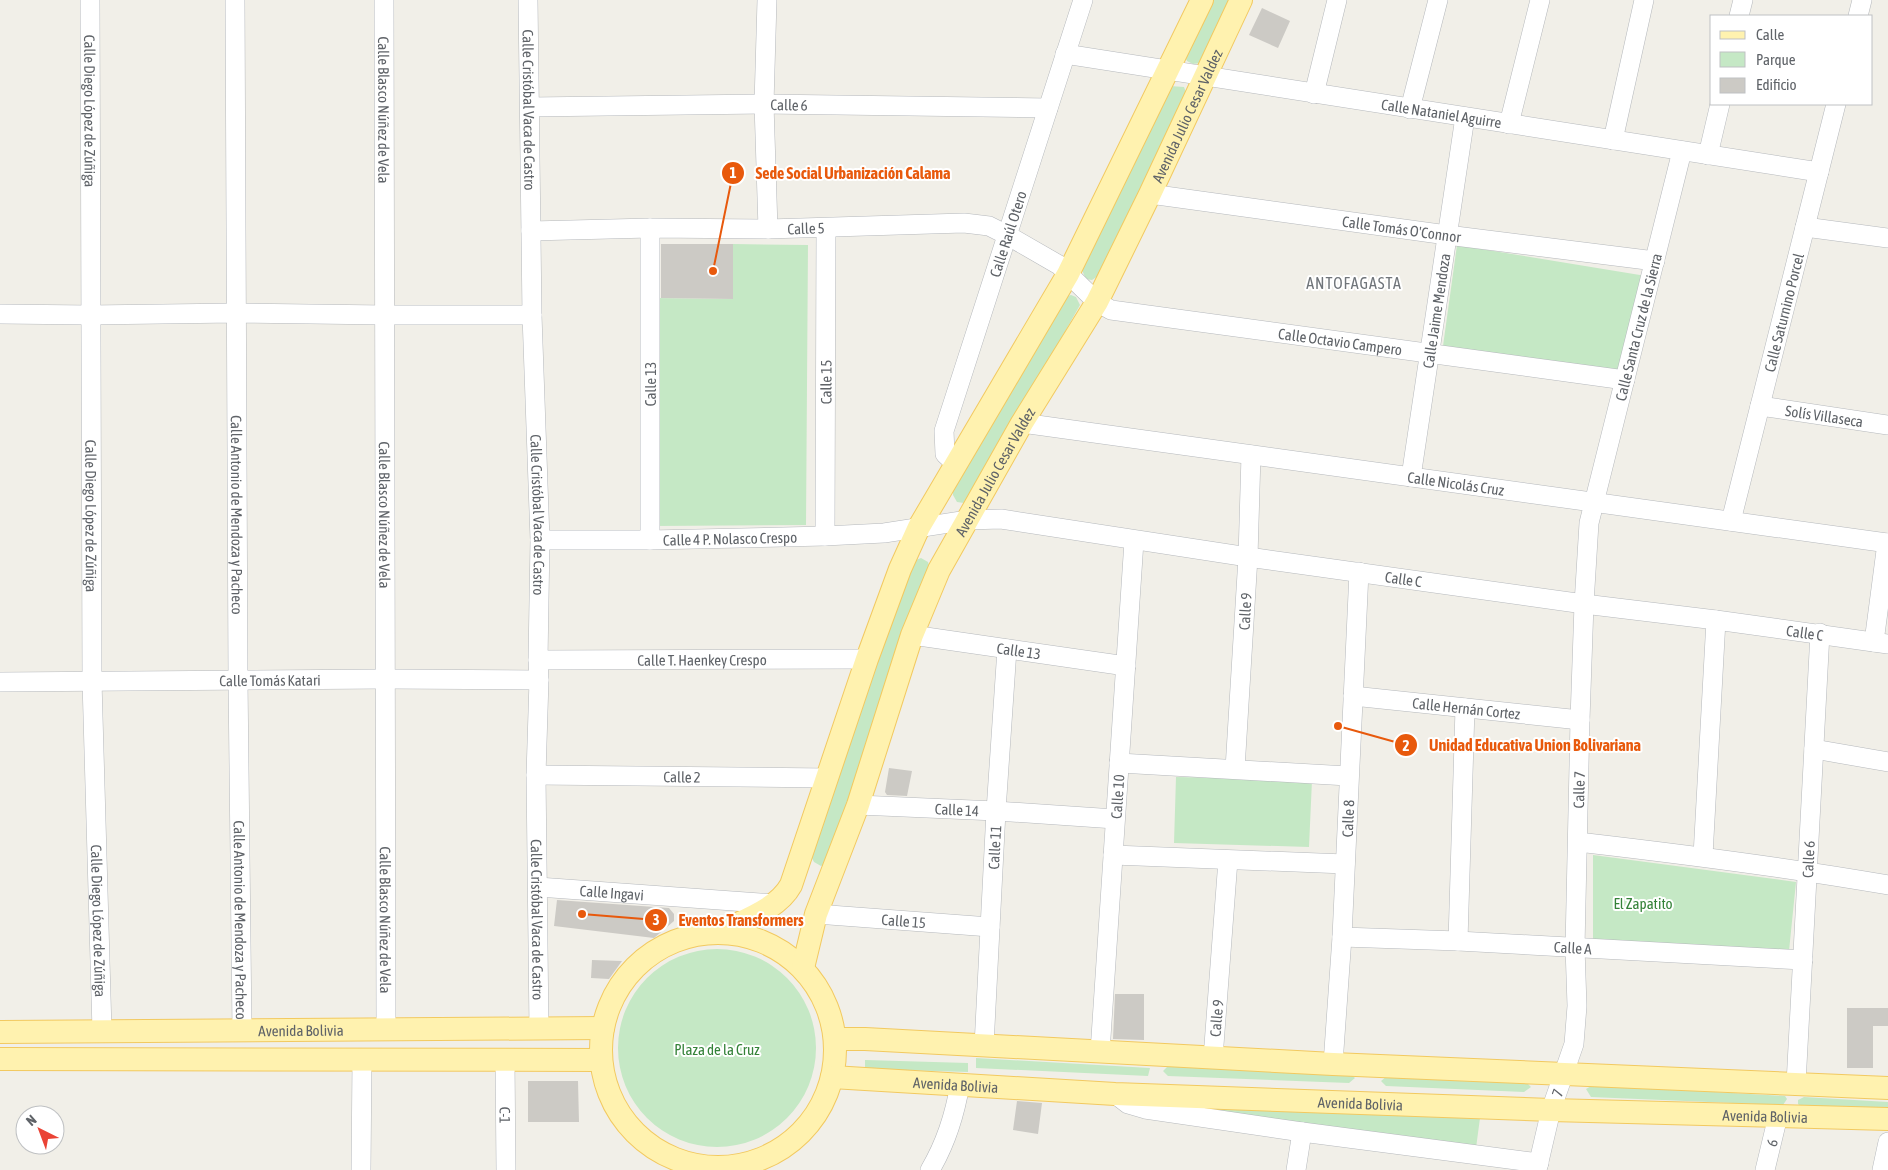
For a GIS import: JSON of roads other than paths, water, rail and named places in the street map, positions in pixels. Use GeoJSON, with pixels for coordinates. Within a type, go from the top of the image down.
{"type":"FeatureCollection","features":[{"type":"Feature","properties":{"kind":"main road"},"geometry":{"type":"LineString","coordinates":[[721,932],[775,904],[791,885],[867,659],[900,569],[919,527],[1068,274],[1169,71],[1202,0]]}},
{"type":"Feature","properties":{"kind":"main road","name":"Avenida Julio Cesar Valdez"},"geometry":{"type":"LineString","coordinates":[[803,968],[808,940],[816,914],[858,805],[912,635],[939,570],[1022,423],[1097,302],[1150,194],[1240,0]]}},
{"type":"Feature","properties":{"kind":"main road"},"geometry":{"type":"LineString","coordinates":[[721,932],[748,936],[774,946],[803,968],[815,983],[825,1001],[832,1020],[835,1039],[832,1077],[820,1108],[795,1138],[761,1159],[723,1167],[703,1168],[667,1163],[623,1119],[609,1095],[604,1078],[601,1060],[603,1028],[615,994],[625,979],[644,959],[668,944],[702,934],[721,932]]}},
{"type":"Feature","properties":{"kind":"main road","name":"Avenida Bolivia"},"geometry":{"type":"LineString","coordinates":[[0,1032],[603,1028]]}},
{"type":"Feature","properties":{"kind":"main road","name":"Avenida Bolivia"},"geometry":{"type":"LineString","coordinates":[[835,1039],[865,1039],[1333,1064],[1888,1088]]}},
{"type":"Feature","properties":{"kind":"main road","name":"Avenida Bolivia"},"geometry":{"type":"LineString","coordinates":[[0,1059],[601,1060]]}},
{"type":"Feature","properties":{"kind":"main road","name":"Avenida Bolivia"},"geometry":{"type":"LineString","coordinates":[[832,1077],[1115,1094],[1551,1110],[1888,1118]]}},
{"type":"Feature","properties":{"kind":"street","name":"Calle Diego López de Zúñiga"},"geometry":{"type":"LineString","coordinates":[[90,0],[92,681],[102,1031]]}},
{"type":"Feature","properties":{"kind":"street","name":"Calle Antonio de Mendoza y Pacheco"},"geometry":{"type":"LineString","coordinates":[[234,0],[242,1030]]}},
{"type":"Feature","properties":{"kind":"street","name":"Calle Blasco Núñez de Vela"},"geometry":{"type":"LineString","coordinates":[[384,0],[386,1030]]}},
{"type":"Feature","properties":{"kind":"street","name":"Calle Cristóbal Vaca de Castro"},"geometry":{"type":"LineString","coordinates":[[528,0],[532,315],[540,540],[538,660],[540,680],[536,776],[539,1029]]}},
{"type":"Feature","properties":{"kind":"street"},"geometry":{"type":"LineString","coordinates":[[766,0],[764,104],[768,229]]}},
{"type":"Feature","properties":{"kind":"street","name":"Calle Raúl Otero"},"geometry":{"type":"LineString","coordinates":[[956,464],[945,454],[944,431],[1083,0]]}},
{"type":"Feature","properties":{"kind":"street"},"geometry":{"type":"LineString","coordinates":[[1314,94],[1337,0]]}},
{"type":"Feature","properties":{"kind":"street"},"geometry":{"type":"LineString","coordinates":[[1410,109],[1438,0]]}},
{"type":"Feature","properties":{"kind":"street"},"geometry":{"type":"LineString","coordinates":[[1509,124],[1540,0]]}},
{"type":"Feature","properties":{"kind":"street"},"geometry":{"type":"LineString","coordinates":[[1613,140],[1644,0]]}},
{"type":"Feature","properties":{"kind":"street"},"geometry":{"type":"LineString","coordinates":[[1739,15],[1743,0]]}},
{"type":"Feature","properties":{"kind":"street"},"geometry":{"type":"LineString","coordinates":[[1858,15],[1862,0]]}},
{"type":"Feature","properties":{"kind":"street","name":"Calle Nataniel Aguirre"},"geometry":{"type":"LineString","coordinates":[[1065,54],[1819,172]]}},
{"type":"Feature","properties":{"kind":"street","name":"Calle 6"},"geometry":{"type":"LineString","coordinates":[[530,107],[764,104],[1048,108]]}},
{"type":"Feature","properties":{"kind":"street"},"geometry":{"type":"LineString","coordinates":[[1708,155],[1720,105]]}},
{"type":"Feature","properties":{"kind":"street","name":"Calle Saturnino Porcel"},"geometry":{"type":"LineString","coordinates":[[1731,521],[1836,105]]}},
{"type":"Feature","properties":{"kind":"street","name":"Calle Jaime Mendoza"},"geometry":{"type":"LineString","coordinates":[[1411,477],[1465,117]]}},
{"type":"Feature","properties":{"kind":"street","name":"Calle Santa Cruz de la Sierra"},"geometry":{"type":"LineString","coordinates":[[1594,502],[1682,151]]}},
{"type":"Feature","properties":{"kind":"street","name":"Calle Tomás O'Connor"},"geometry":{"type":"LineString","coordinates":[[1150,194],[1447,235],[1655,261]]}},
{"type":"Feature","properties":{"kind":"street","name":"Calle 5"},"geometry":{"type":"LineString","coordinates":[[531,231],[650,228],[768,229],[964,224],[989,226],[1059,266],[1068,274]]}},
{"type":"Feature","properties":{"kind":"street"},"geometry":{"type":"LineString","coordinates":[[1805,227],[1888,238]]}},
{"type":"Feature","properties":{"kind":"street","name":"Calle 13"},"geometry":{"type":"LineString","coordinates":[[650,228],[650,540]]}},
{"type":"Feature","properties":{"kind":"street","name":"Calle 15"},"geometry":{"type":"LineString","coordinates":[[825,536],[826,228]]}},
{"type":"Feature","properties":{"kind":"street","name":"Calle Octavio Campero"},"geometry":{"type":"LineString","coordinates":[[1068,274],[1097,302],[1110,310],[1625,380]]}},
{"type":"Feature","properties":{"kind":"street"},"geometry":{"type":"LineString","coordinates":[[0,314],[90,315],[235,312],[532,315]]}},
{"type":"Feature","properties":{"kind":"street","name":"Solís Villaseca"},"geometry":{"type":"LineString","coordinates":[[1760,406],[1887,419]]}},
{"type":"Feature","properties":{"kind":"street","name":"Calle Nicolás Cruz"},"geometry":{"type":"LineString","coordinates":[[1022,423],[1888,543]]}},
{"type":"Feature","properties":{"kind":"street","name":"Calle 9"},"geometry":{"type":"LineString","coordinates":[[1236,768],[1248,557],[1251,454]]}},
{"type":"Feature","properties":{"kind":"street","name":"Calle 7"},"geometry":{"type":"LineString","coordinates":[[1563,1074],[1574,1044],[1584,604],[1588,532],[1594,502]]}},
{"type":"Feature","properties":{"kind":"street","name":"Calle C"},"geometry":{"type":"LineString","coordinates":[[919,527],[968,520],[1002,519],[1248,557],[1584,604],[1820,633],[1881,643]]}},
{"type":"Feature","properties":{"kind":"street","name":"Calle 4 P. Nolasco Crespo"},"geometry":{"type":"LineString","coordinates":[[540,540],[650,540],[825,536],[884,533],[919,527]]}},
{"type":"Feature","properties":{"kind":"street","name":"Calle 10"},"geometry":{"type":"LineString","coordinates":[[1100,1052],[1134,540]]}},
{"type":"Feature","properties":{"kind":"street"},"geometry":{"type":"LineString","coordinates":[[1881,643],[1888,543]]}},
{"type":"Feature","properties":{"kind":"street","name":"Calle 8"},"geometry":{"type":"LineString","coordinates":[[1333,1064],[1342,937],[1359,572]]}},
{"type":"Feature","properties":{"kind":"street"},"geometry":{"type":"LineString","coordinates":[[1703,856],[1716,620]]}},
{"type":"Feature","properties":{"kind":"street","name":"Calle 6"},"geometry":{"type":"LineString","coordinates":[[1796,1084],[1820,633]]}},
{"type":"Feature","properties":{"kind":"street","name":"Calle 13"},"geometry":{"type":"LineString","coordinates":[[912,635],[1126,666]]}},
{"type":"Feature","properties":{"kind":"street","name":"Calle 11"},"geometry":{"type":"LineString","coordinates":[[984,1046],[996,811],[1007,649]]}},
{"type":"Feature","properties":{"kind":"street","name":"Calle T. Haenkey Crespo"},"geometry":{"type":"LineString","coordinates":[[538,660],[867,659]]}},
{"type":"Feature","properties":{"kind":"street","name":"Calle Tomás Katari"},"geometry":{"type":"LineString","coordinates":[[0,682],[385,679],[540,680]]}},
{"type":"Feature","properties":{"kind":"street","name":"Calle Hernán Cortez"},"geometry":{"type":"LineString","coordinates":[[1354,696],[1580,720]]}},
{"type":"Feature","properties":{"kind":"street"},"geometry":{"type":"LineString","coordinates":[[1458,941],[1465,708]]}},
{"type":"Feature","properties":{"kind":"street"},"geometry":{"type":"LineString","coordinates":[[1814,749],[1888,762]]}},
{"type":"Feature","properties":{"kind":"street"},"geometry":{"type":"LineString","coordinates":[[1119,763],[1236,768],[1348,776]]}},
{"type":"Feature","properties":{"kind":"street","name":"Calle 2"},"geometry":{"type":"LineString","coordinates":[[536,776],[828,778]]}},
{"type":"Feature","properties":{"kind":"street","name":"Calle 14"},"geometry":{"type":"LineString","coordinates":[[858,805],[996,811],[1115,819]]}},
{"type":"Feature","properties":{"kind":"street"},"geometry":{"type":"LineString","coordinates":[[1578,842],[1807,870],[1888,885]]}},
{"type":"Feature","properties":{"kind":"street"},"geometry":{"type":"LineString","coordinates":[[1113,855],[1345,864]]}},
{"type":"Feature","properties":{"kind":"street","name":"Calle 9"},"geometry":{"type":"LineString","coordinates":[[1213,1058],[1228,860]]}},
{"type":"Feature","properties":{"kind":"street","name":"Calle Ingavi"},"geometry":{"type":"LineString","coordinates":[[538,887],[775,904]]}},
{"type":"Feature","properties":{"kind":"street","name":"Calle 15"},"geometry":{"type":"LineString","coordinates":[[816,914],[990,927]]}},
{"type":"Feature","properties":{"kind":"street","name":"Calle A"},"geometry":{"type":"LineString","coordinates":[[1342,937],[1458,941],[1803,960]]}},
{"type":"Feature","properties":{"kind":"street"},"geometry":{"type":"LineString","coordinates":[[361,1170],[362,1060]]}},
{"type":"Feature","properties":{"kind":"street","name":"C-1"},"geometry":{"type":"LineString","coordinates":[[505,1060],[506,1170]]}},
{"type":"Feature","properties":{"kind":"street","name":"7"},"geometry":{"type":"LineString","coordinates":[[1538,1167],[1551,1110],[1563,1074]]}},
{"type":"Feature","properties":{"kind":"street"},"geometry":{"type":"LineString","coordinates":[[930,1170],[947,1136],[956,1108],[960,1084]]}},
{"type":"Feature","properties":{"kind":"street"},"geometry":{"type":"LineString","coordinates":[[1115,1094],[1128,1104],[1145,1109],[1538,1167]]}},
{"type":"Feature","properties":{"kind":"street","name":"6"},"geometry":{"type":"LineString","coordinates":[[1765,1170],[1778,1116]]}},
{"type":"Feature","properties":{"kind":"street"},"geometry":{"type":"LineString","coordinates":[[1296,1170],[1302,1132]]}},
{"type":"Feature","properties":{"kind":"street"},"geometry":{"type":"LineString","coordinates":[[1882,1170],[1888,1142]]}},
{"type":"Feature","properties":{"kind":"place","name":"Sede Social Urbanización Calama"},"geometry":{"type":"Point","coordinates":[713,271]}},
{"type":"Feature","properties":{"kind":"place","name":"Unidad Educativa Union Bolivariana"},"geometry":{"type":"Point","coordinates":[1338,726]}},
{"type":"Feature","properties":{"kind":"place","name":"Eventos Transformers"},"geometry":{"type":"Point","coordinates":[582,914]}},
{"type":"Feature","properties":{"kind":"district","name":"ANTOFAGASTA"},"geometry":{"type":"Point","coordinates":[1354,283]}},
{"type":"Feature","properties":{"kind":"park label","name":"El Zapatito"},"geometry":{"type":"Point","coordinates":[1643,903]}},
{"type":"Feature","properties":{"kind":"park label","name":"Plaza de la Cruz"},"geometry":{"type":"Point","coordinates":[717,1049]}}]}
